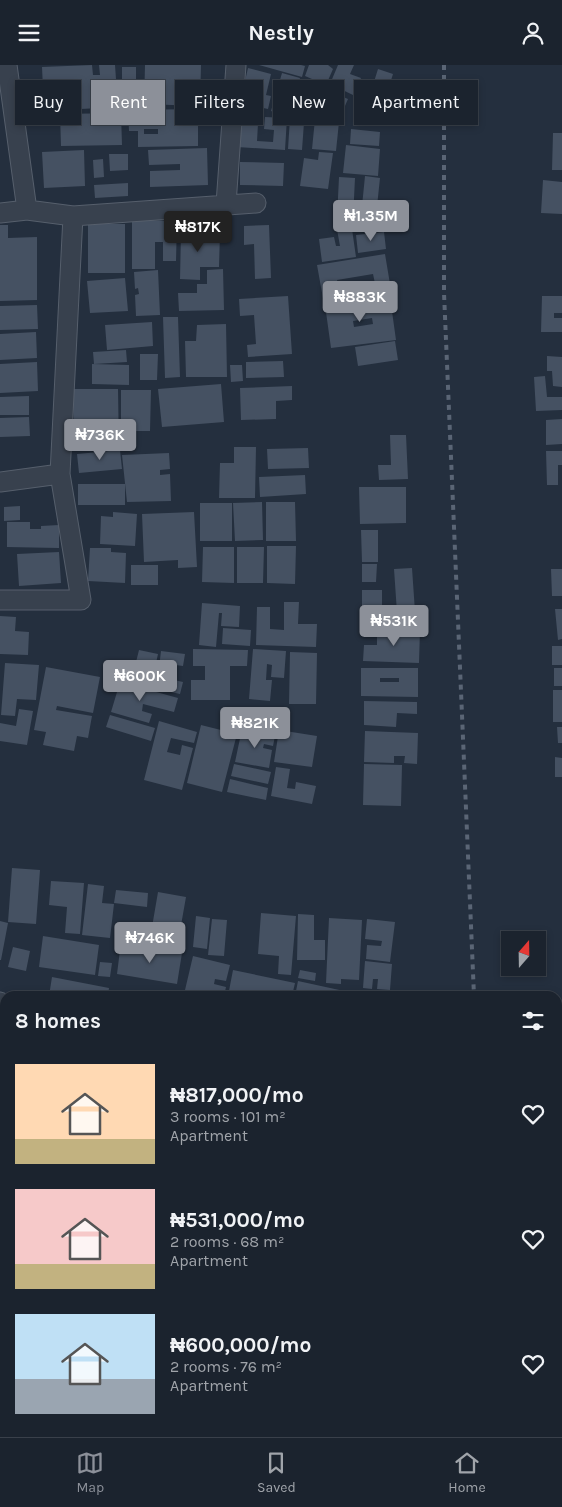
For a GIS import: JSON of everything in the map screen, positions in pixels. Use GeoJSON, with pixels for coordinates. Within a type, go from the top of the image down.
{"type":"FeatureCollection","features":[{"type":"Feature","properties":{"kind":"street"},"geometry":{"type":"LineString","coordinates":[[6,65],[5,90],[27,211]]}},
{"type":"Feature","properties":{"kind":"street"},"geometry":{"type":"LineString","coordinates":[[226,205],[236,65]]}},
{"type":"Feature","properties":{"kind":"street"},"geometry":{"type":"LineString","coordinates":[[0,213],[27,211],[73,216],[256,203]]}},
{"type":"Feature","properties":{"kind":"street"},"geometry":{"type":"LineString","coordinates":[[0,600],[81,600],[60,474],[73,216]]}},
{"type":"Feature","properties":{"kind":"street"},"geometry":{"type":"LineString","coordinates":[[0,482],[60,474]]}},
{"type":"Feature","properties":{"kind":"building"},"geometry":{"type":"Polygon","coordinates":[[[92,65],[93,75],[100,75],[99,65],[115,65],[116,80],[91,80],[91,108],[81,109],[81,80],[43,80],[42,67],[92,65]]]}},
{"type":"Feature","properties":{"kind":"building"},"geometry":{"type":"Polygon","coordinates":[[[145,65],[201,65],[201,80],[175,80],[175,105],[165,105],[165,80],[145,80],[145,65]]]}},
{"type":"Feature","properties":{"kind":"building"},"geometry":{"type":"Polygon","coordinates":[[[259,65],[301,65],[305,66],[302,77],[259,65]]]}},
{"type":"Feature","properties":{"kind":"building"},"geometry":{"type":"Polygon","coordinates":[[[309,65],[328,65],[333,69],[328,80],[314,80],[305,76],[309,65]]]}},
{"type":"Feature","properties":{"kind":"building"},"geometry":{"type":"Polygon","coordinates":[[[338,65],[354,65],[350,74],[361,78],[360,80],[354,80],[353,95],[344,91],[344,80],[332,80],[338,65]]]}},
{"type":"Feature","properties":{"kind":"building"},"geometry":{"type":"Polygon","coordinates":[[[122,67],[136,67],[136,80],[122,80],[122,67]]]}},
{"type":"Feature","properties":{"kind":"building"},"geometry":{"type":"Polygon","coordinates":[[[248,68],[271,74],[266,95],[271,96],[268,109],[263,108],[263,80],[245,80],[248,68]]]}},
{"type":"Feature","properties":{"kind":"building"},"geometry":{"type":"Polygon","coordinates":[[[378,69],[393,74],[391,80],[375,80],[378,69]]]}},
{"type":"Feature","properties":{"kind":"building"},"geometry":{"type":"Polygon","coordinates":[[[282,73],[300,78],[299,80],[280,80],[282,73]]]}},
{"type":"Feature","properties":{"kind":"building"},"geometry":{"type":"Polygon","coordinates":[[[344,97],[348,99],[344,108],[344,97]]]}},
{"type":"Feature","properties":{"kind":"building"},"geometry":{"type":"Polygon","coordinates":[[[165,109],[175,109],[175,125],[198,125],[198,146],[138,147],[138,131],[129,131],[129,125],[165,125],[165,109]],[[144,129],[144,134],[158,134],[158,129],[144,129]]]}},
{"type":"Feature","properties":{"kind":"building"},"geometry":{"type":"Polygon","coordinates":[[[91,113],[91,125],[121,125],[122,145],[61,146],[60,125],[81,125],[81,114],[91,113]]]}},
{"type":"Feature","properties":{"kind":"building"},"geometry":{"type":"Polygon","coordinates":[[[265,117],[273,117],[273,125],[287,125],[285,150],[237,147],[238,125],[258,125],[257,141],[273,142],[274,130],[264,129],[265,117]]]}},
{"type":"Feature","properties":{"kind":"building"},"geometry":{"type":"Polygon","coordinates":[[[290,125],[304,125],[302,150],[288,149],[290,125]]]}},
{"type":"Feature","properties":{"kind":"building"},"geometry":{"type":"Polygon","coordinates":[[[314,125],[339,125],[336,151],[312,149],[314,125]]]}},
{"type":"Feature","properties":{"kind":"building"},"geometry":{"type":"Polygon","coordinates":[[[351,129],[380,132],[379,146],[350,144],[351,129]]]}},
{"type":"Feature","properties":{"kind":"building"},"geometry":{"type":"Polygon","coordinates":[[[553,133],[562,133],[562,170],[552,170],[553,133]]]}},
{"type":"Feature","properties":{"kind":"building"},"geometry":{"type":"Polygon","coordinates":[[[346,145],[380,149],[378,176],[343,173],[346,145]]]}},
{"type":"Feature","properties":{"kind":"building"},"geometry":{"type":"Polygon","coordinates":[[[207,148],[208,185],[150,187],[150,171],[180,170],[180,164],[149,165],[148,150],[207,148]]]}},
{"type":"Feature","properties":{"kind":"building"},"geometry":{"type":"Polygon","coordinates":[[[84,150],[85,186],[44,188],[42,152],[84,150]]]}},
{"type":"Feature","properties":{"kind":"building"},"geometry":{"type":"Polygon","coordinates":[[[319,152],[333,153],[328,189],[300,186],[304,158],[318,160],[319,152]]]}},
{"type":"Feature","properties":{"kind":"building"},"geometry":{"type":"Polygon","coordinates":[[[109,154],[128,154],[128,170],[110,171],[109,154]]]}},
{"type":"Feature","properties":{"kind":"building"},"geometry":{"type":"Polygon","coordinates":[[[103,159],[104,177],[94,178],[93,160],[103,159]]]}},
{"type":"Feature","properties":{"kind":"building"},"geometry":{"type":"Polygon","coordinates":[[[240,162],[284,163],[283,186],[240,185],[240,162]]]}},
{"type":"Feature","properties":{"kind":"building"},"geometry":{"type":"Polygon","coordinates":[[[365,176],[380,178],[376,216],[356,214],[357,205],[362,206],[365,176]]]}},
{"type":"Feature","properties":{"kind":"building"},"geometry":{"type":"Polygon","coordinates":[[[339,177],[355,178],[353,219],[337,218],[339,177]]]}},
{"type":"Feature","properties":{"kind":"building"},"geometry":{"type":"Polygon","coordinates":[[[543,180],[562,182],[562,214],[541,213],[543,180]]]}},
{"type":"Feature","properties":{"kind":"building"},"geometry":{"type":"Polygon","coordinates":[[[128,183],[128,196],[95,198],[94,185],[128,183]]]}},
{"type":"Feature","properties":{"kind":"building"},"geometry":{"type":"Polygon","coordinates":[[[383,217],[385,229],[356,232],[355,219],[383,217]]]}},
{"type":"Feature","properties":{"kind":"building"},"geometry":{"type":"Polygon","coordinates":[[[132,220],[177,221],[176,261],[163,261],[163,242],[155,242],[155,269],[132,269],[132,220]]]}},
{"type":"Feature","properties":{"kind":"building"},"geometry":{"type":"Polygon","coordinates":[[[351,222],[356,257],[322,262],[319,239],[334,237],[336,246],[340,246],[336,224],[351,222]]]}},
{"type":"Feature","properties":{"kind":"building"},"geometry":{"type":"Polygon","coordinates":[[[88,224],[125,224],[125,273],[88,273],[88,224]]]}},
{"type":"Feature","properties":{"kind":"building"},"geometry":{"type":"Polygon","coordinates":[[[0,225],[8,225],[8,238],[37,237],[37,300],[0,301],[0,225]]]}},
{"type":"Feature","properties":{"kind":"building"},"geometry":{"type":"Polygon","coordinates":[[[269,225],[271,278],[255,279],[254,244],[244,245],[244,226],[269,225]]]}},
{"type":"Feature","properties":{"kind":"building"},"geometry":{"type":"Polygon","coordinates":[[[181,232],[220,233],[219,267],[200,267],[200,280],[180,279],[181,232]]]}},
{"type":"Feature","properties":{"kind":"building"},"geometry":{"type":"Polygon","coordinates":[[[384,232],[386,249],[358,253],[356,235],[384,232]]]}},
{"type":"Feature","properties":{"kind":"building"},"geometry":{"type":"Polygon","coordinates":[[[385,254],[391,290],[377,293],[373,274],[337,280],[339,288],[371,282],[373,296],[324,304],[317,265],[385,254]]]}},
{"type":"Feature","properties":{"kind":"building"},"geometry":{"type":"Polygon","coordinates":[[[223,269],[224,310],[179,311],[178,293],[197,293],[197,284],[207,284],[207,270],[223,269]]]}},
{"type":"Feature","properties":{"kind":"building"},"geometry":{"type":"Polygon","coordinates":[[[158,270],[160,315],[136,316],[135,295],[139,294],[138,288],[135,289],[134,272],[158,270]]]}},
{"type":"Feature","properties":{"kind":"building"},"geometry":{"type":"Polygon","coordinates":[[[125,278],[128,311],[90,313],[87,281],[125,278]]]}},
{"type":"Feature","properties":{"kind":"building"},"geometry":{"type":"Polygon","coordinates":[[[288,296],[292,354],[248,357],[247,345],[256,344],[254,315],[240,316],[239,299],[288,296]]]}},
{"type":"Feature","properties":{"kind":"building"},"geometry":{"type":"Polygon","coordinates":[[[542,296],[562,296],[562,313],[554,313],[554,318],[562,318],[562,332],[541,332],[542,296]]]}},
{"type":"Feature","properties":{"kind":"building"},"geometry":{"type":"Polygon","coordinates":[[[390,297],[396,340],[331,348],[325,305],[390,297]],[[372,318],[353,321],[354,327],[373,324],[372,318]]]}},
{"type":"Feature","properties":{"kind":"building"},"geometry":{"type":"Polygon","coordinates":[[[37,305],[38,329],[0,330],[0,306],[37,305]]]}},
{"type":"Feature","properties":{"kind":"building"},"geometry":{"type":"Polygon","coordinates":[[[163,317],[178,317],[180,377],[165,378],[163,317]]]}},
{"type":"Feature","properties":{"kind":"building"},"geometry":{"type":"Polygon","coordinates":[[[152,322],[153,346],[107,350],[105,325],[152,322]]]}},
{"type":"Feature","properties":{"kind":"building"},"geometry":{"type":"Polygon","coordinates":[[[226,324],[227,377],[186,377],[185,341],[196,341],[197,325],[226,324]]]}},
{"type":"Feature","properties":{"kind":"building"},"geometry":{"type":"Polygon","coordinates":[[[36,332],[37,358],[0,360],[0,334],[36,332]]]}},
{"type":"Feature","properties":{"kind":"building"},"geometry":{"type":"Polygon","coordinates":[[[395,341],[398,360],[358,366],[355,347],[395,341]]]}},
{"type":"Feature","properties":{"kind":"building"},"geometry":{"type":"Polygon","coordinates":[[[126,350],[127,362],[94,364],[93,352],[126,350]]]}},
{"type":"Feature","properties":{"kind":"building"},"geometry":{"type":"Polygon","coordinates":[[[140,354],[158,354],[157,380],[140,380],[140,354]]]}},
{"type":"Feature","properties":{"kind":"building"},"geometry":{"type":"Polygon","coordinates":[[[547,356],[562,357],[562,387],[553,386],[552,371],[547,371],[547,356]]]}},
{"type":"Feature","properties":{"kind":"building"},"geometry":{"type":"Polygon","coordinates":[[[283,361],[284,377],[246,378],[246,362],[283,361]]]}},
{"type":"Feature","properties":{"kind":"building"},"geometry":{"type":"Polygon","coordinates":[[[37,362],[38,391],[0,393],[0,364],[37,362]]]}},
{"type":"Feature","properties":{"kind":"building"},"geometry":{"type":"Polygon","coordinates":[[[92,364],[129,365],[129,385],[92,384],[92,364]]]}},
{"type":"Feature","properties":{"kind":"building"},"geometry":{"type":"Polygon","coordinates":[[[230,365],[242,365],[243,381],[231,382],[230,365]]]}},
{"type":"Feature","properties":{"kind":"building"},"geometry":{"type":"Polygon","coordinates":[[[545,376],[547,397],[562,397],[562,410],[536,411],[534,377],[545,376]]]}},
{"type":"Feature","properties":{"kind":"building"},"geometry":{"type":"Polygon","coordinates":[[[221,384],[224,422],[162,427],[158,389],[221,384]]]}},
{"type":"Feature","properties":{"kind":"building"},"geometry":{"type":"Polygon","coordinates":[[[292,386],[292,400],[276,401],[276,419],[241,420],[240,388],[292,386]]]}},
{"type":"Feature","properties":{"kind":"building"},"geometry":{"type":"Polygon","coordinates":[[[73,389],[118,389],[119,449],[99,449],[98,433],[74,433],[73,389]]]}},
{"type":"Feature","properties":{"kind":"building"},"geometry":{"type":"Polygon","coordinates":[[[121,390],[151,390],[150,431],[121,431],[121,390]]]}},
{"type":"Feature","properties":{"kind":"building"},"geometry":{"type":"Polygon","coordinates":[[[29,396],[29,415],[0,415],[0,397],[29,396]]]}},
{"type":"Feature","properties":{"kind":"building"},"geometry":{"type":"Polygon","coordinates":[[[29,417],[30,436],[0,437],[0,418],[29,417]]]}},
{"type":"Feature","properties":{"kind":"building"},"geometry":{"type":"Polygon","coordinates":[[[562,419],[562,444],[546,445],[546,420],[562,419]]]}},
{"type":"Feature","properties":{"kind":"building"},"geometry":{"type":"Polygon","coordinates":[[[390,435],[406,435],[408,479],[379,480],[378,465],[391,465],[390,435]]]}},
{"type":"Feature","properties":{"kind":"building"},"geometry":{"type":"Polygon","coordinates":[[[234,447],[256,447],[255,498],[219,498],[220,463],[234,463],[234,447]]]}},
{"type":"Feature","properties":{"kind":"building"},"geometry":{"type":"Polygon","coordinates":[[[308,448],[309,468],[268,469],[267,449],[308,448]]]}},
{"type":"Feature","properties":{"kind":"building"},"geometry":{"type":"Polygon","coordinates":[[[120,450],[122,469],[79,473],[77,454],[120,450]]]}},
{"type":"Feature","properties":{"kind":"building"},"geometry":{"type":"Polygon","coordinates":[[[546,451],[562,451],[562,465],[558,465],[558,485],[547,485],[546,451]]]}},
{"type":"Feature","properties":{"kind":"building"},"geometry":{"type":"Polygon","coordinates":[[[169,453],[170,469],[160,470],[160,475],[170,474],[171,501],[127,502],[122,455],[169,453]]]}},
{"type":"Feature","properties":{"kind":"building"},"geometry":{"type":"Polygon","coordinates":[[[305,475],[306,494],[260,497],[259,477],[305,475]]]}},
{"type":"Feature","properties":{"kind":"building"},"geometry":{"type":"Polygon","coordinates":[[[78,484],[125,484],[125,505],[78,505],[78,484]]]}},
{"type":"Feature","properties":{"kind":"building"},"geometry":{"type":"Polygon","coordinates":[[[359,487],[406,487],[406,523],[360,524],[359,487]]]}},
{"type":"Feature","properties":{"kind":"building"},"geometry":{"type":"Polygon","coordinates":[[[262,502],[263,540],[235,541],[233,503],[262,502]]]}},
{"type":"Feature","properties":{"kind":"building"},"geometry":{"type":"Polygon","coordinates":[[[266,502],[295,502],[296,541],[266,541],[266,502]]]}},
{"type":"Feature","properties":{"kind":"building"},"geometry":{"type":"Polygon","coordinates":[[[200,503],[232,503],[232,541],[200,541],[200,503]]]}},
{"type":"Feature","properties":{"kind":"building"},"geometry":{"type":"Polygon","coordinates":[[[20,506],[20,520],[4,521],[4,507],[20,506]]]}},
{"type":"Feature","properties":{"kind":"building"},"geometry":{"type":"Polygon","coordinates":[[[113,512],[137,514],[135,546],[100,544],[101,516],[113,517],[113,512]]]}},
{"type":"Feature","properties":{"kind":"building"},"geometry":{"type":"Polygon","coordinates":[[[194,512],[197,567],[178,568],[178,560],[144,562],[142,514],[194,512]]]}},
{"type":"Feature","properties":{"kind":"building"},"geometry":{"type":"Polygon","coordinates":[[[7,522],[30,522],[30,529],[41,529],[41,526],[59,525],[59,548],[7,547],[7,522]]]}},
{"type":"Feature","properties":{"kind":"building"},"geometry":{"type":"Polygon","coordinates":[[[361,530],[378,530],[378,562],[362,562],[361,530]]]}},
{"type":"Feature","properties":{"kind":"building"},"geometry":{"type":"Polygon","coordinates":[[[267,546],[296,546],[295,584],[267,583],[267,546]]]}},
{"type":"Feature","properties":{"kind":"building"},"geometry":{"type":"Polygon","coordinates":[[[203,547],[234,547],[234,583],[202,582],[203,547]]]}},
{"type":"Feature","properties":{"kind":"building"},"geometry":{"type":"Polygon","coordinates":[[[237,547],[264,547],[263,583],[237,583],[237,547]]]}},
{"type":"Feature","properties":{"kind":"building"},"geometry":{"type":"Polygon","coordinates":[[[90,548],[111,548],[111,552],[126,553],[125,583],[88,581],[90,548]]]}},
{"type":"Feature","properties":{"kind":"building"},"geometry":{"type":"Polygon","coordinates":[[[59,552],[61,583],[19,586],[17,554],[59,552]]]}},
{"type":"Feature","properties":{"kind":"building"},"geometry":{"type":"Polygon","coordinates":[[[362,564],[377,564],[376,582],[362,582],[362,564]]]}},
{"type":"Feature","properties":{"kind":"building"},"geometry":{"type":"Polygon","coordinates":[[[131,565],[158,565],[158,585],[131,585],[131,565]]]}},
{"type":"Feature","properties":{"kind":"building"},"geometry":{"type":"Polygon","coordinates":[[[412,568],[416,626],[398,627],[394,569],[412,568]]]}},
{"type":"Feature","properties":{"kind":"building"},"geometry":{"type":"Polygon","coordinates":[[[551,569],[562,569],[562,596],[552,596],[551,569]]]}},
{"type":"Feature","properties":{"kind":"building"},"geometry":{"type":"Polygon","coordinates":[[[362,590],[382,590],[382,610],[395,610],[395,624],[362,624],[362,590]]]}},
{"type":"Feature","properties":{"kind":"building"},"geometry":{"type":"Polygon","coordinates":[[[284,602],[299,602],[298,624],[317,624],[316,647],[256,645],[257,607],[270,607],[270,629],[284,630],[284,602]]]}},
{"type":"Feature","properties":{"kind":"building"},"geometry":{"type":"Polygon","coordinates":[[[202,603],[240,606],[239,627],[221,626],[222,613],[219,613],[216,647],[199,645],[202,603]]]}},
{"type":"Feature","properties":{"kind":"building"},"geometry":{"type":"Polygon","coordinates":[[[555,609],[562,609],[562,639],[558,640],[555,609]]]}},
{"type":"Feature","properties":{"kind":"building"},"geometry":{"type":"Polygon","coordinates":[[[0,616],[16,617],[15,631],[29,632],[28,655],[0,654],[0,616]]]}},
{"type":"Feature","properties":{"kind":"building"},"geometry":{"type":"Polygon","coordinates":[[[223,628],[251,630],[250,646],[222,644],[223,628]]]}},
{"type":"Feature","properties":{"kind":"building"},"geometry":{"type":"Polygon","coordinates":[[[377,629],[420,630],[419,663],[363,661],[364,645],[377,645],[377,629]]]}},
{"type":"Feature","properties":{"kind":"building"},"geometry":{"type":"Polygon","coordinates":[[[552,646],[562,646],[562,665],[552,665],[552,646]]]}},
{"type":"Feature","properties":{"kind":"building"},"geometry":{"type":"Polygon","coordinates":[[[193,649],[248,650],[247,666],[230,666],[230,700],[191,700],[191,680],[205,680],[205,666],[193,666],[193,649]]]}},
{"type":"Feature","properties":{"kind":"building"},"geometry":{"type":"Polygon","coordinates":[[[253,649],[286,651],[284,678],[271,677],[272,665],[267,664],[266,680],[272,680],[270,701],[249,699],[253,649]]]}},
{"type":"Feature","properties":{"kind":"building"},"geometry":{"type":"Polygon","coordinates":[[[139,650],[158,654],[151,686],[126,681],[129,667],[141,670],[142,664],[136,662],[139,650]]]}},
{"type":"Feature","properties":{"kind":"building"},"geometry":{"type":"Polygon","coordinates":[[[161,651],[185,654],[183,666],[168,664],[166,677],[158,676],[161,651]]]}},
{"type":"Feature","properties":{"kind":"building"},"geometry":{"type":"Polygon","coordinates":[[[290,652],[317,653],[316,704],[289,704],[290,652]]]}},
{"type":"Feature","properties":{"kind":"building"},"geometry":{"type":"Polygon","coordinates":[[[5,663],[39,665],[36,700],[17,699],[15,716],[1,715],[5,663]]]}},
{"type":"Feature","properties":{"kind":"building"},"geometry":{"type":"Polygon","coordinates":[[[46,667],[100,677],[93,713],[57,706],[56,710],[92,716],[88,738],[77,736],[74,751],[43,745],[46,732],[34,730],[46,667]]]}},
{"type":"Feature","properties":{"kind":"building"},"geometry":{"type":"Polygon","coordinates":[[[361,668],[418,668],[418,697],[361,696],[361,668]],[[380,678],[380,682],[399,682],[399,678],[380,678]]]}},
{"type":"Feature","properties":{"kind":"building"},"geometry":{"type":"Polygon","coordinates":[[[554,668],[562,668],[562,686],[554,686],[554,668]]]}},
{"type":"Feature","properties":{"kind":"building"},"geometry":{"type":"Polygon","coordinates":[[[156,676],[183,682],[180,694],[153,688],[156,676]]]}},
{"type":"Feature","properties":{"kind":"building"},"geometry":{"type":"Polygon","coordinates":[[[120,682],[178,698],[174,712],[143,704],[142,711],[152,714],[149,723],[111,712],[120,682]]]}},
{"type":"Feature","properties":{"kind":"building"},"geometry":{"type":"Polygon","coordinates":[[[553,690],[562,690],[562,722],[553,722],[553,690]]]}},
{"type":"Feature","properties":{"kind":"building"},"geometry":{"type":"Polygon","coordinates":[[[364,701],[417,702],[417,714],[397,713],[396,727],[364,725],[364,701]]]}},
{"type":"Feature","properties":{"kind":"building"},"geometry":{"type":"Polygon","coordinates":[[[19,709],[33,711],[27,745],[0,741],[0,723],[16,726],[19,709]]]}},
{"type":"Feature","properties":{"kind":"building"},"geometry":{"type":"Polygon","coordinates":[[[110,715],[155,728],[151,741],[106,727],[110,715]]]}},
{"type":"Feature","properties":{"kind":"building"},"geometry":{"type":"Polygon","coordinates":[[[159,721],[197,732],[194,743],[171,738],[167,752],[180,755],[182,745],[193,748],[182,790],[144,780],[159,721]]]}},
{"type":"Feature","properties":{"kind":"building"},"geometry":{"type":"Polygon","coordinates":[[[201,725],[237,734],[222,792],[187,783],[201,725]]]}},
{"type":"Feature","properties":{"kind":"building"},"geometry":{"type":"Polygon","coordinates":[[[557,727],[562,727],[562,743],[558,743],[557,727]]]}},
{"type":"Feature","properties":{"kind":"building"},"geometry":{"type":"Polygon","coordinates":[[[242,729],[275,736],[273,746],[264,744],[263,748],[272,750],[269,768],[235,762],[242,729]]]}},
{"type":"Feature","properties":{"kind":"building"},"geometry":{"type":"Polygon","coordinates":[[[279,730],[317,736],[312,767],[274,762],[279,730]]]}},
{"type":"Feature","properties":{"kind":"building"},"geometry":{"type":"Polygon","coordinates":[[[365,731],[418,733],[417,764],[404,763],[405,756],[394,756],[394,763],[364,762],[365,731]]]}},
{"type":"Feature","properties":{"kind":"building"},"geometry":{"type":"Polygon","coordinates":[[[555,757],[562,758],[562,777],[555,777],[555,757]]]}},
{"type":"Feature","properties":{"kind":"building"},"geometry":{"type":"Polygon","coordinates":[[[234,764],[271,772],[268,784],[231,776],[234,764]]]}},
{"type":"Feature","properties":{"kind":"building"},"geometry":{"type":"Polygon","coordinates":[[[364,764],[402,765],[401,806],[363,805],[364,764]]]}},
{"type":"Feature","properties":{"kind":"building"},"geometry":{"type":"Polygon","coordinates":[[[276,767],[290,769],[287,788],[295,789],[296,782],[316,786],[312,804],[271,796],[276,767]]]}},
{"type":"Feature","properties":{"kind":"building"},"geometry":{"type":"Polygon","coordinates":[[[230,779],[268,788],[266,800],[227,792],[230,779]]]}},
{"type":"Feature","properties":{"kind":"building"},"geometry":{"type":"Polygon","coordinates":[[[12,868],[40,870],[36,924],[8,922],[12,868]]]}},
{"type":"Feature","properties":{"kind":"building"},"geometry":{"type":"Polygon","coordinates":[[[51,881],[84,883],[80,934],[65,933],[67,907],[49,905],[51,881]]]}},
{"type":"Feature","properties":{"kind":"building"},"geometry":{"type":"Polygon","coordinates":[[[88,884],[104,886],[102,903],[114,904],[110,938],[82,935],[88,884]]]}},
{"type":"Feature","properties":{"kind":"building"},"geometry":{"type":"Polygon","coordinates":[[[116,890],[148,893],[147,907],[114,903],[116,890]]]}},
{"type":"Feature","properties":{"kind":"building"},"geometry":{"type":"Polygon","coordinates":[[[158,892],[186,897],[180,931],[152,927],[158,892]]]}},
{"type":"Feature","properties":{"kind":"building"},"geometry":{"type":"Polygon","coordinates":[[[261,913],[296,916],[291,975],[278,974],[279,956],[258,954],[261,913]]]}},
{"type":"Feature","properties":{"kind":"building"},"geometry":{"type":"Polygon","coordinates":[[[298,914],[314,915],[314,940],[325,940],[325,960],[297,960],[298,914]]]}},
{"type":"Feature","properties":{"kind":"building"},"geometry":{"type":"Polygon","coordinates":[[[196,916],[210,918],[207,949],[193,947],[196,916]]]}},
{"type":"Feature","properties":{"kind":"building"},"geometry":{"type":"Polygon","coordinates":[[[329,918],[362,920],[359,980],[341,979],[341,984],[326,983],[329,918]]]}},
{"type":"Feature","properties":{"kind":"building"},"geometry":{"type":"Polygon","coordinates":[[[212,919],[227,920],[224,956],[208,955],[212,919]]]}},
{"type":"Feature","properties":{"kind":"building"},"geometry":{"type":"Polygon","coordinates":[[[367,919],[395,922],[390,962],[366,959],[367,945],[381,946],[382,941],[365,939],[367,919]]]}},
{"type":"Feature","properties":{"kind":"building"},"geometry":{"type":"Polygon","coordinates":[[[0,921],[8,923],[1,960],[0,960],[0,921]]]}},
{"type":"Feature","properties":{"kind":"building"},"geometry":{"type":"Polygon","coordinates":[[[43,936],[99,945],[95,975],[39,967],[43,936]]]}},
{"type":"Feature","properties":{"kind":"building"},"geometry":{"type":"Polygon","coordinates":[[[133,945],[182,953],[177,984],[117,974],[120,950],[132,953],[133,945]]]}},
{"type":"Feature","properties":{"kind":"building"},"geometry":{"type":"Polygon","coordinates":[[[13,947],[30,951],[26,971],[8,967],[13,947]]]}},
{"type":"Feature","properties":{"kind":"building"},"geometry":{"type":"Polygon","coordinates":[[[193,956],[230,965],[226,981],[215,979],[214,984],[226,987],[225,991],[185,990],[193,956]]]}},
{"type":"Feature","properties":{"kind":"building"},"geometry":{"type":"Polygon","coordinates":[[[365,961],[392,964],[390,990],[377,989],[378,979],[373,979],[372,989],[363,988],[365,961]]]}},
{"type":"Feature","properties":{"kind":"building"},"geometry":{"type":"Polygon","coordinates":[[[100,962],[112,963],[110,977],[98,976],[100,962]]]}},
{"type":"Feature","properties":{"kind":"building"},"geometry":{"type":"Polygon","coordinates":[[[233,970],[295,983],[293,991],[229,991],[233,970]]]}},
{"type":"Feature","properties":{"kind":"building"},"geometry":{"type":"Polygon","coordinates":[[[300,970],[316,973],[315,981],[298,978],[300,970]]]}},
{"type":"Feature","properties":{"kind":"building"},"geometry":{"type":"Polygon","coordinates":[[[52,977],[109,988],[109,991],[50,991],[52,977]]]}},
{"type":"Feature","properties":{"kind":"building"},"geometry":{"type":"Polygon","coordinates":[[[298,981],[344,991],[296,991],[298,981]]]}},
{"type":"Feature","properties":{"kind":"railway"},"geometry":{"type":"LineString","coordinates":[[444,65],[444,293],[474,991]]}}]}
